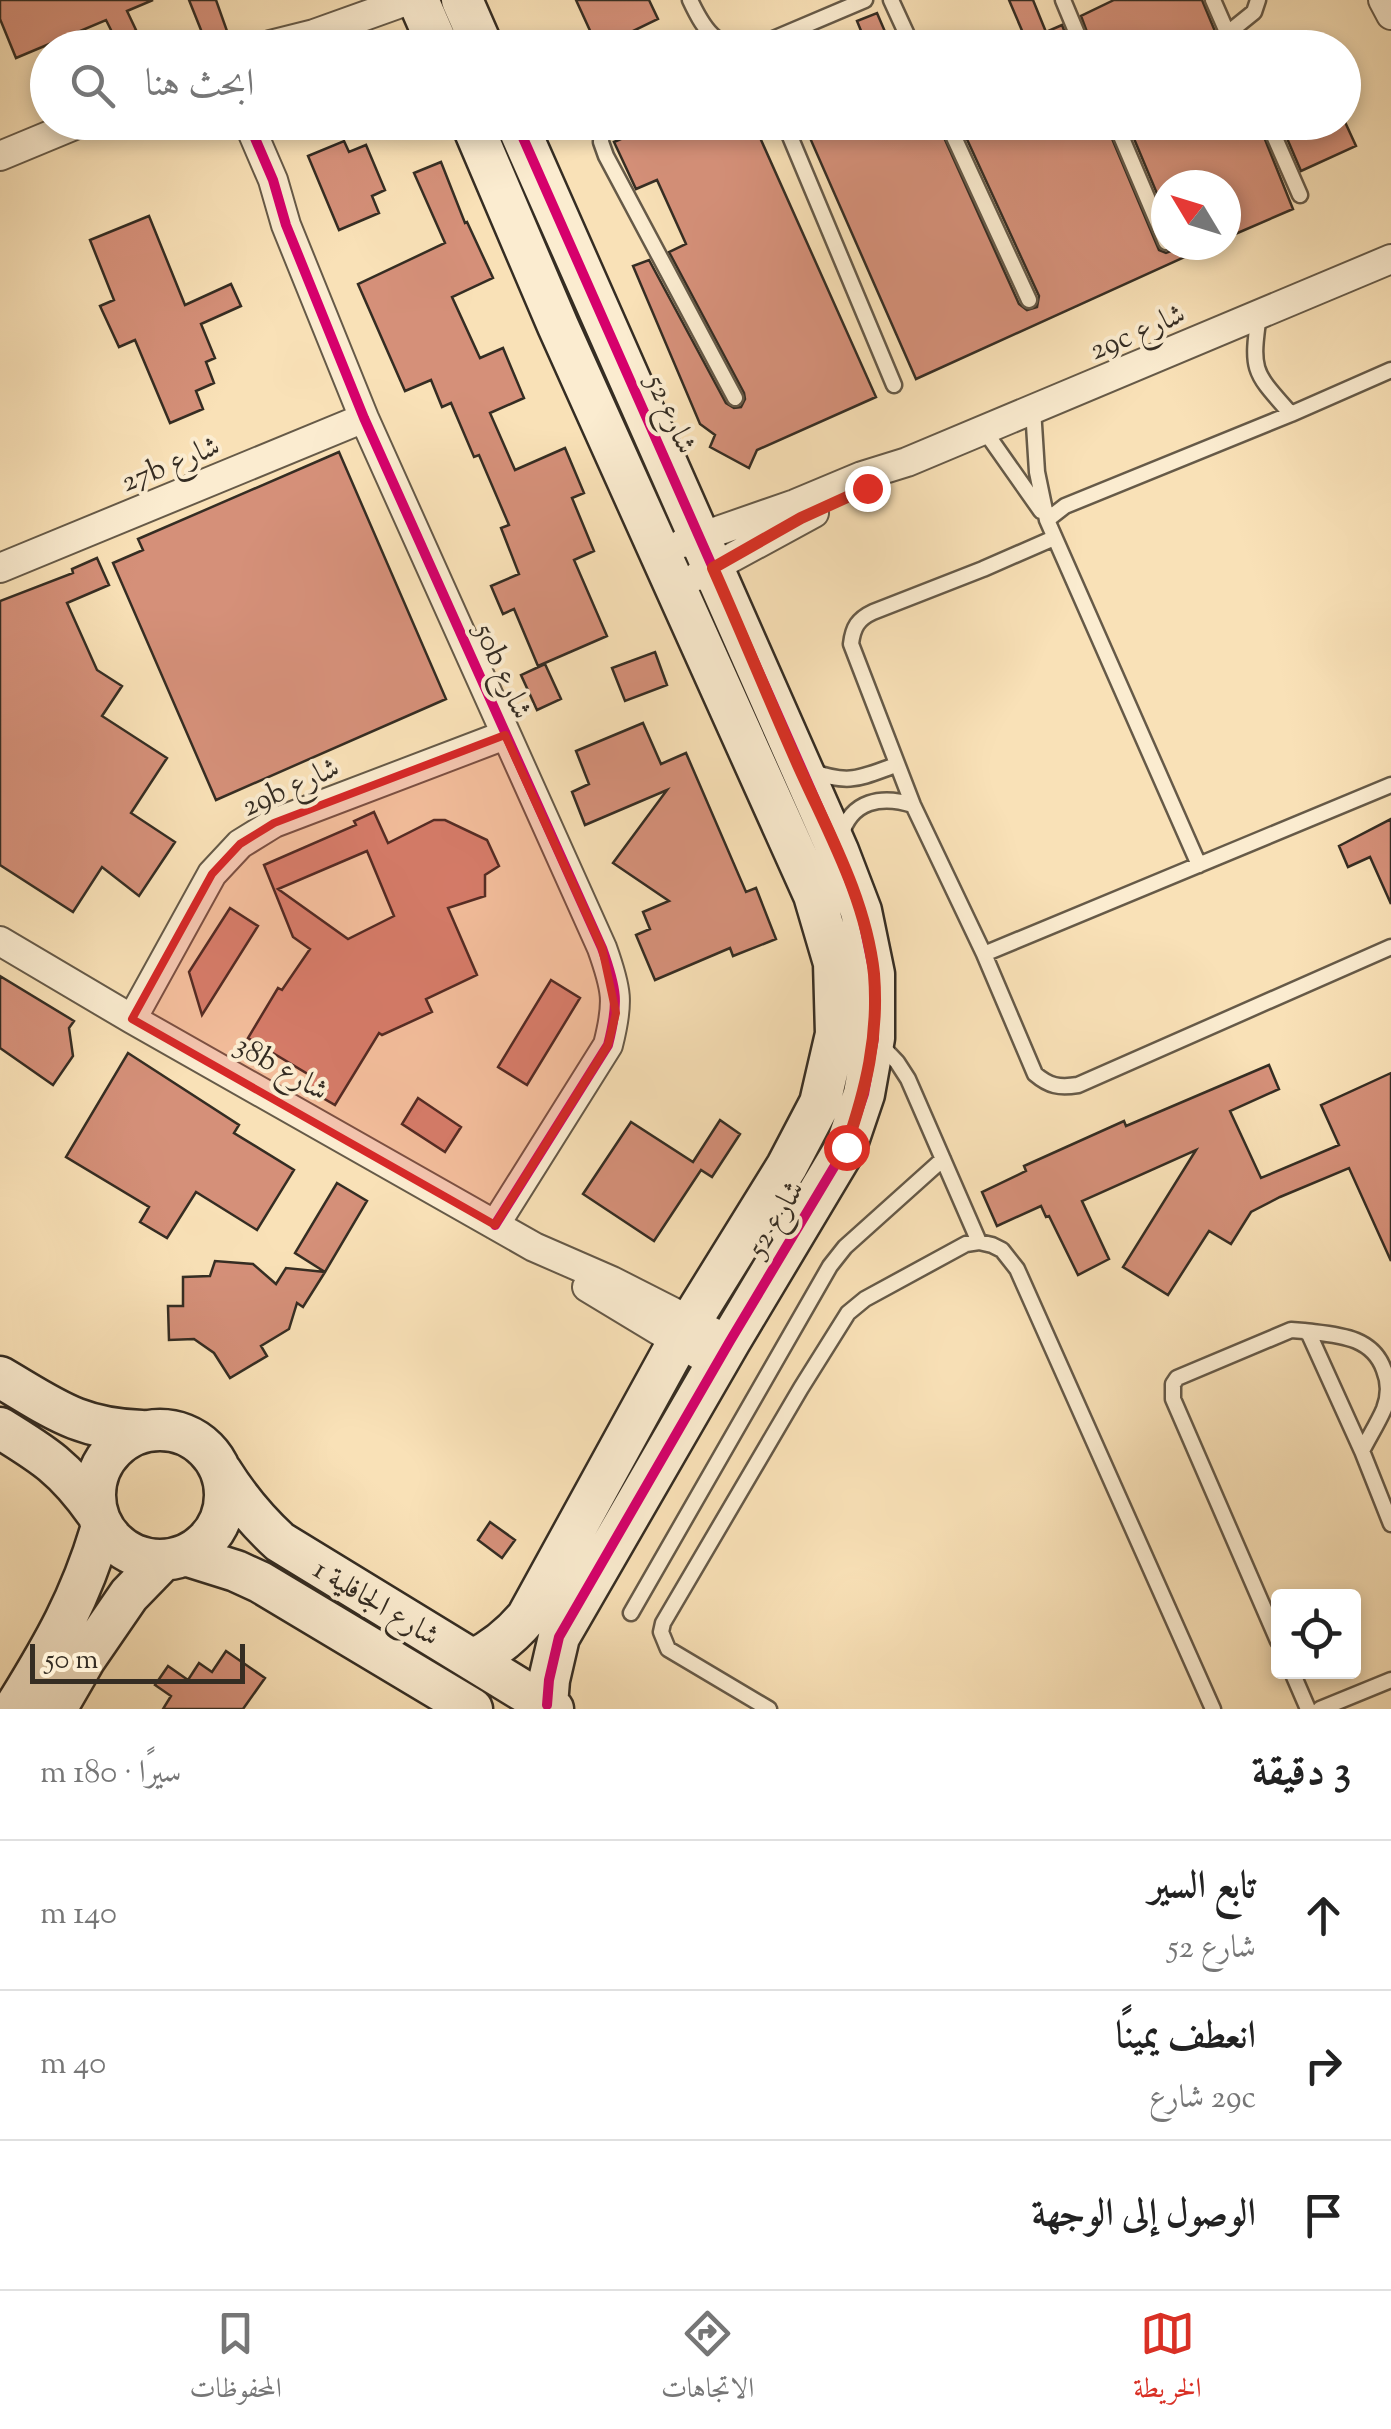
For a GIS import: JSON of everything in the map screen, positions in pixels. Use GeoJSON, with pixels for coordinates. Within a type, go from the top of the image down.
{"type":"FeatureCollection","features":[{"type":"Feature","properties":{"kind":"street"},"geometry":{"type":"LineString","coordinates":[[294,30],[354,0]]}},
{"type":"Feature","properties":{"kind":"street"},"geometry":{"type":"LineString","coordinates":[[324,30],[409,0]]}},
{"type":"Feature","properties":{"kind":"street"},"geometry":{"type":"LineString","coordinates":[[418,0],[431,30]]}},
{"type":"Feature","properties":{"kind":"street"},"geometry":{"type":"LineString","coordinates":[[462,0],[475,30]]}},
{"type":"Feature","properties":{"kind":"street"},"geometry":{"type":"LineString","coordinates":[[1383,0],[1391,15]]}},
{"type":"Feature","properties":{"kind":"street"},"geometry":{"type":"LineString","coordinates":[[0,156],[39,140]]}},
{"type":"Feature","properties":{"kind":"street","name":"50b شارع"},"geometry":{"type":"LineString","coordinates":[[239,140],[286,225]]}},
{"type":"Feature","properties":{"kind":"street","name":"50b شارع"},"geometry":{"type":"LineString","coordinates":[[255,140],[364,418],[614,980],[616,1013],[608,1045],[495,1225]]}},
{"type":"Feature","properties":{"kind":"street","name":"شارع 52"},"geometry":{"type":"LineString","coordinates":[[473,1660],[494,1650],[526,1617],[684,1332],[820,1104],[836,1034],[834,963],[814,895],[479,140]]}},
{"type":"Feature","properties":{"kind":"street","name":"شارع 52"},"geometry":{"type":"LineString","coordinates":[[524,140],[838,851],[862,911],[874,974],[874,1038],[864,1094],[846,1147],[558,1638],[549,1680],[550,1707]]}},
{"type":"Feature","properties":{"kind":"street","name":"29c شارع"},"geometry":{"type":"LineString","coordinates":[[661,551],[706,552],[801,518],[867,488],[908,462],[1391,259]]}},
{"type":"Feature","properties":{"kind":"street","name":"27b شارع"},"geometry":{"type":"LineString","coordinates":[[0,568],[364,418]]}},
{"type":"Feature","properties":{"kind":"street","name":"29c شارع"},"geometry":{"type":"LineString","coordinates":[[678,588],[706,552]]}},
{"type":"Feature","properties":{"kind":"street","name":"29b شارع"},"geometry":{"type":"LineString","coordinates":[[132,1020],[212,874],[240,844],[274,823],[506,736]]}},
{"type":"Feature","properties":{"kind":"street","name":"38b شارع"},"geometry":{"type":"LineString","coordinates":[[0,941],[534,1247],[612,1281],[684,1332],[723,1353]]}},
{"type":"Feature","properties":{"kind":"street"},"geometry":{"type":"LineString","coordinates":[[0,1377],[88,1425],[114,1430],[166,1429],[190,1436],[208,1450],[221,1471],[225,1496],[220,1520],[206,1541],[175,1558],[129,1595],[56,1709]]}},
{"type":"Feature","properties":{"kind":"street"},"geometry":{"type":"LineString","coordinates":[[0,1428],[40,1451],[61,1469],[112,1541],[145,1559],[175,1558]]}},
{"type":"Feature","properties":{"kind":"street"},"geometry":{"type":"LineString","coordinates":[[14,1709],[60,1633],[90,1568],[99,1519],[95,1486],[103,1462],[120,1443],[142,1431]]}},
{"type":"Feature","properties":{"kind":"street","name":"شارع الجافلية 1"},"geometry":{"type":"LineString","coordinates":[[221,1471],[237,1498],[280,1542],[550,1707]]}},
{"type":"Feature","properties":{"kind":"street","name":"شارع الجافلية 1"},"geometry":{"type":"LineString","coordinates":[[175,1558],[211,1562],[260,1582],[472,1709]]}},
{"type":"Feature","properties":{"kind":"lane"},"geometry":{"type":"LineString","coordinates":[[690,0],[706,30]]}},
{"type":"Feature","properties":{"kind":"lane"},"geometry":{"type":"LineString","coordinates":[[796,30],[865,0]]}},
{"type":"Feature","properties":{"kind":"lane"},"geometry":{"type":"LineString","coordinates":[[891,0],[904,30]]}},
{"type":"Feature","properties":{"kind":"lane"},"geometry":{"type":"LineString","coordinates":[[1062,0],[1075,30]]}},
{"type":"Feature","properties":{"kind":"lane"},"geometry":{"type":"LineString","coordinates":[[1213,0],[1226,30]]}},
{"type":"Feature","properties":{"kind":"lane"},"geometry":{"type":"LineString","coordinates":[[1239,30],[1258,0]]}},
{"type":"Feature","properties":{"kind":"lane"},"geometry":{"type":"LineString","coordinates":[[601,140],[606,156],[735,398]]}},
{"type":"Feature","properties":{"kind":"lane"},"geometry":{"type":"LineString","coordinates":[[792,140],[894,385]]}},
{"type":"Feature","properties":{"kind":"lane"},"geometry":{"type":"LineString","coordinates":[[955,140],[1028,300]]}},
{"type":"Feature","properties":{"kind":"lane"},"geometry":{"type":"LineString","coordinates":[[1123,140],[1151,206]]}},
{"type":"Feature","properties":{"kind":"lane"},"geometry":{"type":"LineString","coordinates":[[1276,140],[1300,195]]}},
{"type":"Feature","properties":{"kind":"lane"},"geometry":{"type":"LineString","coordinates":[[1259,314],[1256,368],[1292,414]]}},
{"type":"Feature","properties":{"kind":"lane"},"geometry":{"type":"LineString","coordinates":[[1047,520],[1066,506],[1391,370]]}},
{"type":"Feature","properties":{"kind":"lane"},"geometry":{"type":"LineString","coordinates":[[1033,410],[1037,472],[1047,520],[1199,865]]}},
{"type":"Feature","properties":{"kind":"lane"},"geometry":{"type":"LineString","coordinates":[[984,430],[1047,520]]}},
{"type":"Feature","properties":{"kind":"lane"},"geometry":{"type":"LineString","coordinates":[[1054,538],[860,618],[851,644],[913,805],[984,954],[1035,1074],[1047,1084],[1062,1088],[1078,1085],[1391,948]]}},
{"type":"Feature","properties":{"kind":"lane"},"geometry":{"type":"LineString","coordinates":[[799,766],[848,780],[896,764]]}},
{"type":"Feature","properties":{"kind":"lane"},"geometry":{"type":"LineString","coordinates":[[984,954],[1391,785]]}},
{"type":"Feature","properties":{"kind":"lane"},"geometry":{"type":"LineString","coordinates":[[838,851],[841,830],[851,815],[871,801],[893,798],[913,805]]}},
{"type":"Feature","properties":{"kind":"lane"},"geometry":{"type":"LineString","coordinates":[[874,1038],[898,1062],[908,1080],[979,1242]]}},
{"type":"Feature","properties":{"kind":"lane"},"geometry":{"type":"LineString","coordinates":[[632,1613],[830,1266],[845,1247],[943,1159]]}},
{"type":"Feature","properties":{"kind":"lane"},"geometry":{"type":"LineString","coordinates":[[769,1709],[668,1648],[661,1632],[663,1623],[848,1314],[864,1299],[928,1263],[966,1244],[979,1242],[1002,1250],[1017,1269],[1212,1709]]}},
{"type":"Feature","properties":{"kind":"lane"},"geometry":{"type":"LineString","coordinates":[[1271,1625],[1171,1391],[1173,1384],[1184,1374],[1291,1330],[1356,1340],[1371,1348],[1381,1361],[1388,1393],[1362,1451]]}},
{"type":"Feature","properties":{"kind":"lane"},"geometry":{"type":"LineString","coordinates":[[1304,1331],[1312,1339],[1391,1524]]}},
{"type":"Feature","properties":{"kind":"lane"},"geometry":{"type":"LineString","coordinates":[[1295,1679],[1308,1709]]}},
{"type":"Feature","properties":{"kind":"lane"},"geometry":{"type":"LineString","coordinates":[[1320,1709],[1391,1680]]}},
{"type":"Feature","properties":{"kind":"highlighted area"},"geometry":{"type":"Polygon","coordinates":[[[505,735],[602,948],[616,1013],[608,1045],[495,1225],[132,1019],[212,874],[240,844],[274,823],[505,735]]]}},
{"type":"Feature","properties":{"kind":"building"},"geometry":{"type":"Polygon","coordinates":[[[0,0],[153,0],[127,11],[136,30],[111,30],[106,20],[82,30],[30,30],[30,52],[16,58],[0,19],[0,0]]]}},
{"type":"Feature","properties":{"kind":"building"},"geometry":{"type":"Polygon","coordinates":[[[189,0],[216,0],[227,30],[201,30],[189,0]]]}},
{"type":"Feature","properties":{"kind":"building"},"geometry":{"type":"Polygon","coordinates":[[[576,0],[649,0],[658,19],[635,30],[590,30],[576,0]]]}},
{"type":"Feature","properties":{"kind":"building"},"geometry":{"type":"Polygon","coordinates":[[[1009,0],[1033,0],[1045,30],[1022,30],[1009,0]]]}},
{"type":"Feature","properties":{"kind":"building"},"geometry":{"type":"Polygon","coordinates":[[[1114,0],[1202,0],[1214,30],[1086,30],[1081,16],[1114,0]]]}},
{"type":"Feature","properties":{"kind":"building"},"geometry":{"type":"Polygon","coordinates":[[[877,13],[884,30],[861,30],[857,21],[877,13]]]}},
{"type":"Feature","properties":{"kind":"building"},"geometry":{"type":"Polygon","coordinates":[[[761,140],[876,397],[757,450],[749,468],[710,447],[715,435],[700,424],[633,266],[649,260],[726,403],[741,407],[744,393],[669,252],[686,244],[657,180],[636,189],[614,142],[761,140]]]}},
{"type":"Feature","properties":{"kind":"building"},"geometry":{"type":"Polygon","coordinates":[[[811,140],[945,140],[1019,304],[1027,310],[1037,307],[1039,296],[967,140],[1113,140],[1151,231],[1151,260],[1178,260],[916,379],[811,140]]]}},
{"type":"Feature","properties":{"kind":"building"},"geometry":{"type":"Polygon","coordinates":[[[1135,140],[1265,140],[1293,209],[1241,232],[1241,170],[1151,170],[1151,179],[1135,140]]]}},
{"type":"Feature","properties":{"kind":"building"},"geometry":{"type":"Polygon","coordinates":[[[1288,140],[1353,140],[1356,146],[1301,171],[1288,140]]]}},
{"type":"Feature","properties":{"kind":"building"},"geometry":{"type":"Polygon","coordinates":[[[344,141],[349,152],[366,145],[385,190],[372,196],[379,213],[339,230],[308,156],[344,141]]]}},
{"type":"Feature","properties":{"kind":"building"},"geometry":{"type":"Polygon","coordinates":[[[441,162],[465,223],[493,278],[452,297],[480,358],[503,348],[524,398],[490,413],[515,470],[565,448],[584,493],[572,498],[594,551],[574,560],[607,636],[538,666],[514,609],[503,614],[491,586],[519,574],[501,528],[509,525],[479,455],[474,457],[451,403],[442,407],[431,380],[405,391],[358,284],[445,243],[414,173],[441,162]]]}},
{"type":"Feature","properties":{"kind":"building"},"geometry":{"type":"Polygon","coordinates":[[[149,216],[185,305],[231,284],[241,306],[201,324],[215,358],[206,362],[214,383],[196,391],[203,409],[170,423],[135,340],[119,347],[100,306],[114,300],[90,240],[149,216]]]}},
{"type":"Feature","properties":{"kind":"building"},"geometry":{"type":"Polygon","coordinates":[[[339,452],[446,699],[216,800],[113,563],[143,550],[138,539],[339,452]]]}},
{"type":"Feature","properties":{"kind":"building"},"geometry":{"type":"Polygon","coordinates":[[[97,558],[109,585],[67,603],[97,670],[122,686],[102,716],[167,758],[131,813],[175,842],[139,896],[102,867],[73,912],[0,865],[0,601],[73,573],[72,569],[97,558]]]}},
{"type":"Feature","properties":{"kind":"building"},"geometry":{"type":"Polygon","coordinates":[[[655,652],[667,685],[625,701],[612,668],[655,652]]]}},
{"type":"Feature","properties":{"kind":"building"},"geometry":{"type":"Polygon","coordinates":[[[545,664],[561,699],[537,710],[521,675],[545,664]]]}},
{"type":"Feature","properties":{"kind":"building"},"geometry":{"type":"Polygon","coordinates":[[[643,723],[661,764],[686,753],[746,892],[756,888],[776,939],[733,956],[730,948],[655,980],[636,935],[650,929],[643,912],[669,901],[613,863],[667,790],[585,825],[572,792],[589,784],[576,751],[643,723]]]}},
{"type":"Feature","properties":{"kind":"building"},"geometry":{"type":"Polygon","coordinates":[[[374,812],[388,843],[434,820],[445,820],[487,840],[499,866],[485,875],[485,896],[448,908],[477,975],[426,999],[432,1012],[379,1033],[335,1105],[304,1087],[311,1076],[248,1038],[278,988],[282,990],[310,949],[293,937],[264,865],[356,825],[354,821],[374,812]],[[367,851],[278,889],[348,939],[394,916],[367,851]]]}},
{"type":"Feature","properties":{"kind":"building"},"geometry":{"type":"Polygon","coordinates":[[[1391,819],[1391,904],[1370,857],[1348,867],[1339,846],[1391,819]]]}},
{"type":"Feature","properties":{"kind":"building"},"geometry":{"type":"Polygon","coordinates":[[[230,908],[258,926],[202,1015],[189,972],[230,908]]]}},
{"type":"Feature","properties":{"kind":"building"},"geometry":{"type":"Polygon","coordinates":[[[0,976],[74,1021],[69,1028],[73,1056],[53,1085],[0,1048],[0,976]]]}},
{"type":"Feature","properties":{"kind":"building"},"geometry":{"type":"Polygon","coordinates":[[[551,980],[580,998],[527,1085],[498,1067],[551,980]]]}},
{"type":"Feature","properties":{"kind":"building"},"geometry":{"type":"Polygon","coordinates":[[[128,1053],[239,1125],[234,1133],[294,1170],[257,1230],[196,1192],[167,1238],[140,1222],[149,1207],[66,1157],[128,1053]]]}},
{"type":"Feature","properties":{"kind":"building"},"geometry":{"type":"Polygon","coordinates":[[[1269,1065],[1279,1089],[1230,1111],[1261,1178],[1339,1145],[1321,1105],[1391,1073],[1391,1261],[1349,1168],[1251,1212],[1231,1244],[1209,1231],[1168,1295],[1123,1267],[1196,1150],[1082,1201],[1109,1259],[1078,1275],[1041,1206],[997,1226],[982,1192],[1026,1171],[1024,1166],[1124,1121],[1126,1126],[1269,1065]]]}},
{"type":"Feature","properties":{"kind":"building"},"geometry":{"type":"Polygon","coordinates":[[[418,1098],[461,1127],[445,1152],[402,1124],[418,1098]]]}},
{"type":"Feature","properties":{"kind":"building"},"geometry":{"type":"Polygon","coordinates":[[[720,1120],[740,1134],[712,1177],[701,1170],[654,1241],[583,1194],[631,1122],[693,1162],[720,1120]]]}},
{"type":"Feature","properties":{"kind":"building"},"geometry":{"type":"Polygon","coordinates":[[[337,1183],[367,1201],[325,1272],[295,1253],[337,1183]]]}},
{"type":"Feature","properties":{"kind":"building"},"geometry":{"type":"Polygon","coordinates":[[[215,1261],[253,1264],[276,1284],[286,1268],[325,1272],[303,1307],[297,1303],[289,1329],[261,1346],[267,1356],[230,1378],[214,1353],[194,1339],[169,1340],[168,1306],[183,1306],[183,1277],[210,1276],[215,1261]]]}},
{"type":"Feature","properties":{"kind":"building"},"geometry":{"type":"Polygon","coordinates":[[[490,1522],[515,1540],[502,1558],[478,1540],[490,1522]]]}},
{"type":"Feature","properties":{"kind":"building"},"geometry":{"type":"Polygon","coordinates":[[[226,1651],[265,1678],[243,1709],[163,1709],[171,1696],[155,1685],[168,1666],[188,1680],[199,1663],[212,1672],[226,1651]]]}},
{"type":"Feature","properties":{"kind":"cycle path"},"geometry":{"type":"LineString","coordinates":[[256,140],[364,418],[602,948],[613,986],[614,1018],[608,1045],[495,1225]]}},
{"type":"Feature","properties":{"kind":"cycle path"},"geometry":{"type":"LineString","coordinates":[[524,140],[838,851],[861,911],[874,974],[874,1038],[864,1094],[846,1147],[559,1637],[547,1705]]}},
{"type":"Feature","properties":{"kind":"route"},"geometry":{"type":"LineString","coordinates":[[846,1147],[864,1094],[874,1038],[874,974],[862,911],[713,568],[801,518],[867,488]]}}]}
